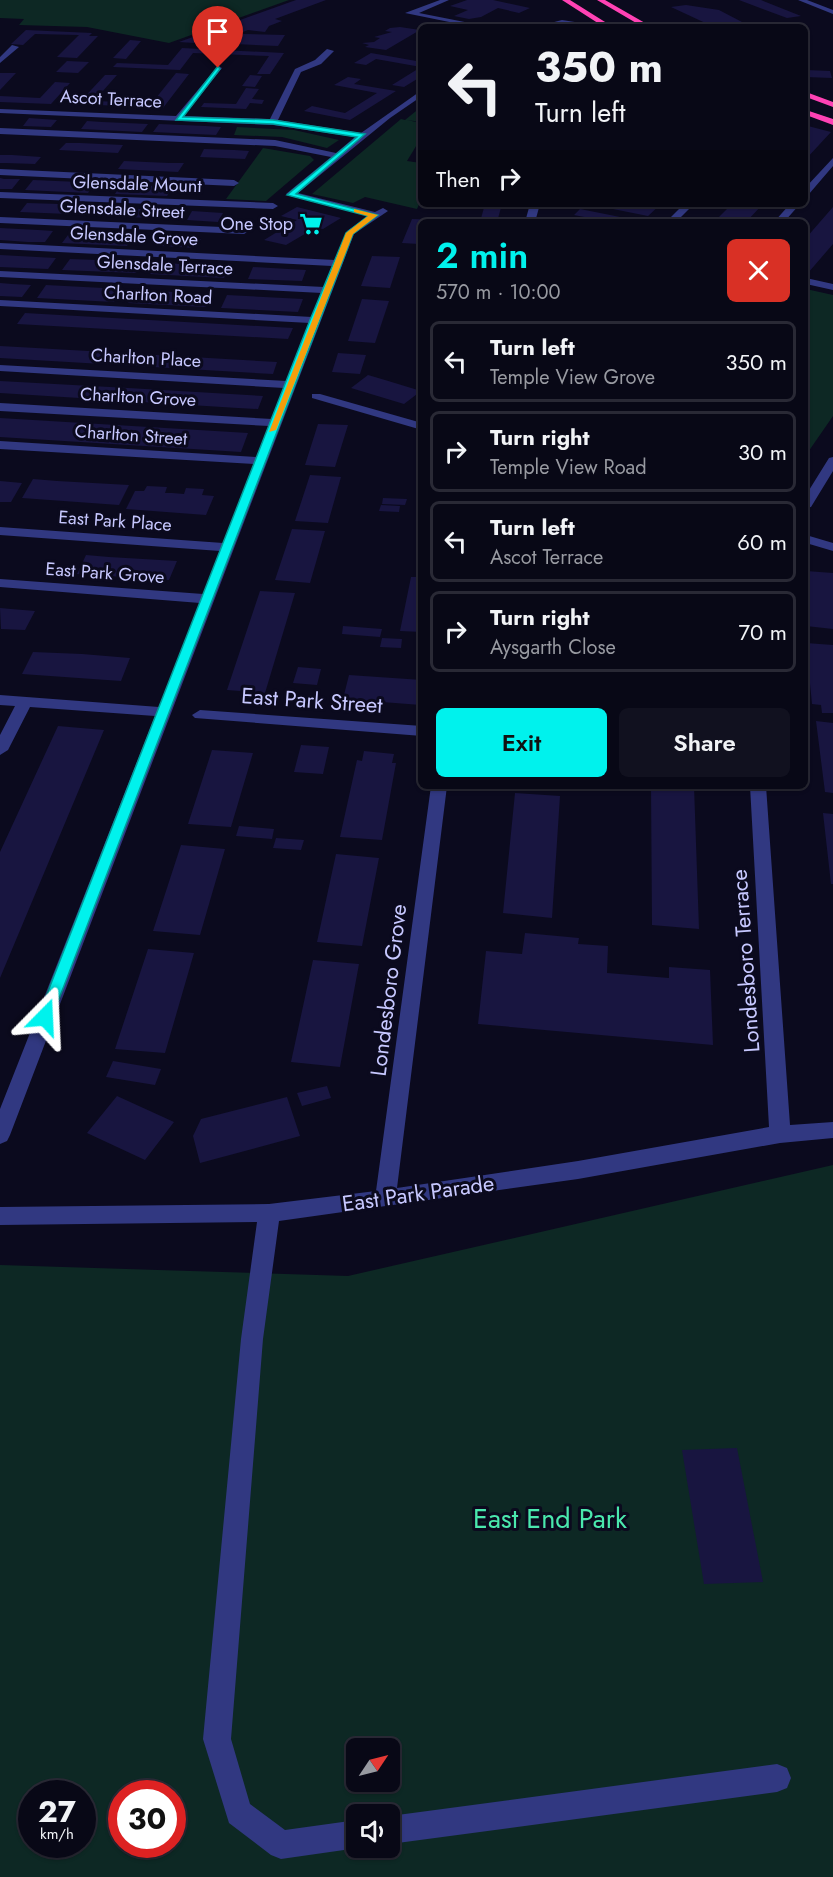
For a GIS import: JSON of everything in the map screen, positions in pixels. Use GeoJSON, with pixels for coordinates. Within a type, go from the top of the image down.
{"type":"FeatureCollection","features":[{"type":"Feature","properties":{"kind":"highway"},"geometry":{"type":"LineString","coordinates":[[565,0],[604,24]]}},
{"type":"Feature","properties":{"kind":"highway"},"geometry":{"type":"LineString","coordinates":[[600,0],[643,24]]}},
{"type":"Feature","properties":{"kind":"highway"},"geometry":{"type":"LineString","coordinates":[[808,95],[833,105]]}},
{"type":"Feature","properties":{"kind":"highway"},"geometry":{"type":"LineString","coordinates":[[808,113],[833,122]]}},
{"type":"Feature","properties":{"kind":"street"},"geometry":{"type":"LineString","coordinates":[[446,0],[409,13],[470,24]]}},
{"type":"Feature","properties":{"kind":"street"},"geometry":{"type":"LineString","coordinates":[[801,0],[833,12]]}},
{"type":"Feature","properties":{"kind":"street"},"geometry":{"type":"LineString","coordinates":[[562,22],[574,7]]}},
{"type":"Feature","properties":{"kind":"street"},"geometry":{"type":"LineString","coordinates":[[553,24],[562,22],[575,24]]}},
{"type":"Feature","properties":{"kind":"street"},"geometry":{"type":"LineString","coordinates":[[0,61],[15,47]]}},
{"type":"Feature","properties":{"kind":"street"},"geometry":{"type":"LineString","coordinates":[[273,122],[298,71],[318,62],[330,51]]}},
{"type":"Feature","properties":{"kind":"street"},"geometry":{"type":"LineString","coordinates":[[178,118],[218,68]]}},
{"type":"Feature","properties":{"kind":"street"},"geometry":{"type":"LineString","coordinates":[[0,1135],[314,320],[350,233],[379,213],[291,195],[337,156],[418,95]]}},
{"type":"Feature","properties":{"kind":"street","name":"Ascot Terrace"},"geometry":{"type":"LineString","coordinates":[[1,111],[273,122],[363,136]]}},
{"type":"Feature","properties":{"kind":"street"},"geometry":{"type":"LineString","coordinates":[[0,131],[275,143],[337,156]]}},
{"type":"Feature","properties":{"kind":"street"},"geometry":{"type":"LineString","coordinates":[[808,190],[833,161]]}},
{"type":"Feature","properties":{"kind":"street"},"geometry":{"type":"LineString","coordinates":[[0,172],[234,183]]}},
{"type":"Feature","properties":{"kind":"street","name":"Glensdale Mount"},"geometry":{"type":"LineString","coordinates":[[0,195],[273,206],[251,224]]}},
{"type":"Feature","properties":{"kind":"street"},"geometry":{"type":"LineString","coordinates":[[673,219],[686,207]]}},
{"type":"Feature","properties":{"kind":"street"},"geometry":{"type":"LineString","coordinates":[[781,219],[792,207]]}},
{"type":"Feature","properties":{"kind":"street","name":"Glensdale Street"},"geometry":{"type":"LineString","coordinates":[[0,219],[251,224]]}},
{"type":"Feature","properties":{"kind":"street"},"geometry":{"type":"LineString","coordinates":[[213,256],[251,224]]}},
{"type":"Feature","properties":{"kind":"street","name":"Glensdale Grove"},"geometry":{"type":"LineString","coordinates":[[0,246],[338,263]]}},
{"type":"Feature","properties":{"kind":"street","name":"Glensdale Terrace"},"geometry":{"type":"LineString","coordinates":[[0,274],[328,290]]}},
{"type":"Feature","properties":{"kind":"street"},"geometry":{"type":"LineString","coordinates":[[808,281],[833,286]]}},
{"type":"Feature","properties":{"kind":"street","name":"Charlton Road"},"geometry":{"type":"LineString","coordinates":[[0,303],[314,320]]}},
{"type":"Feature","properties":{"kind":"street","name":"Charlton Place"},"geometry":{"type":"LineString","coordinates":[[0,368],[289,385]]}},
{"type":"Feature","properties":{"kind":"street"},"geometry":{"type":"LineString","coordinates":[[316,396],[418,426]]}},
{"type":"Feature","properties":{"kind":"street","name":"Charlton Grove"},"geometry":{"type":"LineString","coordinates":[[0,407],[275,423]]}},
{"type":"Feature","properties":{"kind":"street","name":"Charlton Street"},"geometry":{"type":"LineString","coordinates":[[0,445],[260,461]]}},
{"type":"Feature","properties":{"kind":"street"},"geometry":{"type":"LineString","coordinates":[[808,501],[829,475],[833,461]]}},
{"type":"Feature","properties":{"kind":"street","name":"East Park Place"},"geometry":{"type":"LineString","coordinates":[[0,531],[227,547]]}},
{"type":"Feature","properties":{"kind":"street"},"geometry":{"type":"LineString","coordinates":[[808,540],[833,547]]}},
{"type":"Feature","properties":{"kind":"street","name":"East Park Grove"},"geometry":{"type":"LineString","coordinates":[[0,583],[207,599]]}},
{"type":"Feature","properties":{"kind":"street"},"geometry":{"type":"LineString","coordinates":[[0,700],[163,712]]}},
{"type":"Feature","properties":{"kind":"street"},"geometry":{"type":"LineString","coordinates":[[0,750],[25,702]]}},
{"type":"Feature","properties":{"kind":"street","name":"East Park Street"},"geometry":{"type":"LineString","coordinates":[[200,715],[418,731]]}},
{"type":"Feature","properties":{"kind":"street","name":"Londesboro Grove"},"geometry":{"type":"LineString","coordinates":[[385,1200],[439,789]]}},
{"type":"Feature","properties":{"kind":"street","name":"Londesboro Terrace"},"geometry":{"type":"LineString","coordinates":[[758,789],[780,1134]]}},
{"type":"Feature","properties":{"kind":"street","name":"East Park Parade"},"geometry":{"type":"LineString","coordinates":[[0,1216],[269,1213],[385,1200],[578,1170],[780,1134],[833,1130]]}},
{"type":"Feature","properties":{"kind":"street"},"geometry":{"type":"LineString","coordinates":[[269,1213],[252,1339],[217,1739],[239,1813],[281,1845],[346,1836]]}},
{"type":"Feature","properties":{"kind":"street"},"geometry":{"type":"LineString","coordinates":[[400,1829],[777,1778]]}},
{"type":"Feature","properties":{"kind":"green space"},"geometry":{"type":"Polygon","coordinates":[[[0,0],[289,0],[169,43],[87,27],[19,25],[24,19],[0,18],[0,0]]]}},
{"type":"Feature","properties":{"kind":"green space"},"geometry":{"type":"Polygon","coordinates":[[[418,109],[418,122],[407,120],[418,122],[418,143],[407,161],[418,163],[417,209],[365,197],[353,203],[312,194],[401,119],[405,120],[418,109]]]}},
{"type":"Feature","properties":{"kind":"green space"},"geometry":{"type":"Polygon","coordinates":[[[237,127],[294,130],[339,140],[327,148],[282,137],[234,135],[237,127]]]}},
{"type":"Feature","properties":{"kind":"green space"},"geometry":{"type":"Polygon","coordinates":[[[263,148],[310,156],[314,160],[266,201],[226,199],[263,148]]]}},
{"type":"Feature","properties":{"kind":"green space"},"geometry":{"type":"Polygon","coordinates":[[[808,289],[833,295],[833,416],[808,452],[808,289]]]}},
{"type":"Feature","properties":{"kind":"green space","name":"East End Park"},"geometry":{"type":"Polygon","coordinates":[[[833,1165],[833,1877],[0,1877],[0,1265],[348,1276],[833,1165]]]}},
{"type":"Feature","properties":{"kind":"building"},"geometry":{"type":"Polygon","coordinates":[[[296,0],[326,0],[275,19],[282,21],[269,26],[265,32],[248,30],[210,44],[179,42],[296,0]]]}},
{"type":"Feature","properties":{"kind":"building"},"geometry":{"type":"Polygon","coordinates":[[[467,0],[493,0],[530,8],[519,13],[498,8],[481,17],[469,19],[454,16],[468,10],[450,6],[467,0]]]}},
{"type":"Feature","properties":{"kind":"building"},"geometry":{"type":"Polygon","coordinates":[[[739,0],[761,0],[801,16],[787,18],[739,0]]]}},
{"type":"Feature","properties":{"kind":"building"},"geometry":{"type":"Polygon","coordinates":[[[686,5],[719,10],[742,22],[708,24],[671,7],[686,5]]]}},
{"type":"Feature","properties":{"kind":"building"},"geometry":{"type":"Polygon","coordinates":[[[400,27],[418,31],[386,50],[365,47],[369,45],[362,43],[374,42],[380,38],[374,37],[392,32],[385,31],[400,27]]]}},
{"type":"Feature","properties":{"kind":"building"},"geometry":{"type":"Polygon","coordinates":[[[26,30],[92,33],[89,36],[98,36],[77,58],[57,57],[79,35],[35,34],[23,45],[11,44],[26,30]]]}},
{"type":"Feature","properties":{"kind":"building"},"geometry":{"type":"Polygon","coordinates":[[[243,34],[285,35],[278,46],[235,44],[243,34]]]}},
{"type":"Feature","properties":{"kind":"building"},"geometry":{"type":"Polygon","coordinates":[[[130,40],[141,41],[126,59],[113,58],[130,40]]]}},
{"type":"Feature","properties":{"kind":"building"},"geometry":{"type":"Polygon","coordinates":[[[182,48],[284,53],[270,74],[257,74],[269,56],[193,53],[180,70],[113,67],[117,63],[168,65],[182,48]]]}},
{"type":"Feature","properties":{"kind":"building"},"geometry":{"type":"Polygon","coordinates":[[[371,53],[418,61],[418,66],[376,59],[366,65],[354,63],[371,53]]]}},
{"type":"Feature","properties":{"kind":"building"},"geometry":{"type":"Polygon","coordinates":[[[67,61],[89,62],[78,73],[56,72],[67,61]]]}},
{"type":"Feature","properties":{"kind":"building"},"geometry":{"type":"Polygon","coordinates":[[[418,69],[418,78],[404,87],[392,85],[418,69]]]}},
{"type":"Feature","properties":{"kind":"building"},"geometry":{"type":"Polygon","coordinates":[[[808,70],[830,71],[832,78],[808,77],[808,70]]]}},
{"type":"Feature","properties":{"kind":"building"},"geometry":{"type":"Polygon","coordinates":[[[0,73],[16,73],[0,90],[0,73]]]}},
{"type":"Feature","properties":{"kind":"building"},"geometry":{"type":"Polygon","coordinates":[[[176,73],[189,74],[163,108],[78,104],[105,75],[117,75],[94,101],[152,103],[176,73]]]}},
{"type":"Feature","properties":{"kind":"building"},"geometry":{"type":"Polygon","coordinates":[[[250,75],[262,76],[255,87],[242,86],[250,75]]]}},
{"type":"Feature","properties":{"kind":"building"},"geometry":{"type":"Polygon","coordinates":[[[348,77],[361,79],[354,84],[396,91],[350,120],[304,111],[312,106],[345,113],[377,93],[334,85],[348,77]]]}},
{"type":"Feature","properties":{"kind":"building"},"geometry":{"type":"Polygon","coordinates":[[[55,82],[70,83],[51,104],[0,102],[0,96],[40,98],[55,82]]]}},
{"type":"Feature","properties":{"kind":"building"},"geometry":{"type":"Polygon","coordinates":[[[246,88],[259,89],[252,99],[264,100],[262,104],[250,103],[246,109],[201,107],[204,103],[236,104],[246,88]]]}},
{"type":"Feature","properties":{"kind":"building"},"geometry":{"type":"Polygon","coordinates":[[[29,118],[57,120],[51,127],[23,126],[29,118]]]}},
{"type":"Feature","properties":{"kind":"building"},"geometry":{"type":"Polygon","coordinates":[[[87,121],[148,124],[142,132],[81,129],[87,121]]]}},
{"type":"Feature","properties":{"kind":"building"},"geometry":{"type":"Polygon","coordinates":[[[159,124],[221,127],[216,135],[153,132],[159,124]]]}},
{"type":"Feature","properties":{"kind":"building"},"geometry":{"type":"Polygon","coordinates":[[[808,126],[831,132],[808,157],[808,126]]]}},
{"type":"Feature","properties":{"kind":"building"},"geometry":{"type":"Polygon","coordinates":[[[66,143],[123,145],[118,153],[59,150],[66,143]]]}},
{"type":"Feature","properties":{"kind":"building"},"geometry":{"type":"Polygon","coordinates":[[[204,149],[249,151],[245,159],[200,157],[204,149]]]}},
{"type":"Feature","properties":{"kind":"building"},"geometry":{"type":"Polygon","coordinates":[[[0,155],[41,157],[35,164],[0,163],[0,155]]]}},
{"type":"Feature","properties":{"kind":"building"},"geometry":{"type":"Polygon","coordinates":[[[124,161],[184,163],[178,172],[118,169],[124,161]]]}},
{"type":"Feature","properties":{"kind":"building"},"geometry":{"type":"Polygon","coordinates":[[[0,178],[20,179],[12,189],[0,189],[0,178]]]}},
{"type":"Feature","properties":{"kind":"building"},"geometry":{"type":"Polygon","coordinates":[[[33,180],[95,183],[88,193],[25,190],[33,180]]]}},
{"type":"Feature","properties":{"kind":"building"},"geometry":{"type":"Polygon","coordinates":[[[121,184],[173,187],[167,196],[115,194],[121,184]]]}},
{"type":"Feature","properties":{"kind":"building"},"geometry":{"type":"Polygon","coordinates":[[[27,203],[74,205],[68,214],[20,212],[27,203]]]}},
{"type":"Feature","properties":{"kind":"building"},"geometry":{"type":"Polygon","coordinates":[[[108,207],[156,209],[151,218],[102,216],[108,207]]]}},
{"type":"Feature","properties":{"kind":"building","name":"One Stop"},"geometry":{"type":"Polygon","coordinates":[[[297,207],[341,218],[323,229],[315,228],[286,245],[264,240],[297,220],[281,216],[297,207]]]}},
{"type":"Feature","properties":{"kind":"building"},"geometry":{"type":"Polygon","coordinates":[[[484,207],[501,207],[498,219],[481,219],[484,207]]]}},
{"type":"Feature","properties":{"kind":"building"},"geometry":{"type":"Polygon","coordinates":[[[603,207],[658,207],[648,216],[603,207]]]}},
{"type":"Feature","properties":{"kind":"building"},"geometry":{"type":"Polygon","coordinates":[[[729,207],[760,207],[749,219],[717,219],[729,207]]]}},
{"type":"Feature","properties":{"kind":"building"},"geometry":{"type":"Polygon","coordinates":[[[833,207],[833,244],[808,273],[808,236],[833,207]]]}},
{"type":"Feature","properties":{"kind":"building"},"geometry":{"type":"Polygon","coordinates":[[[580,209],[630,219],[595,219],[574,215],[580,209]]]}},
{"type":"Feature","properties":{"kind":"building"},"geometry":{"type":"Polygon","coordinates":[[[192,211],[223,213],[218,222],[187,220],[192,211]]]}},
{"type":"Feature","properties":{"kind":"building"},"geometry":{"type":"Polygon","coordinates":[[[412,219],[418,219],[418,244],[402,243],[412,219]]]}},
{"type":"Feature","properties":{"kind":"building"},"geometry":{"type":"Polygon","coordinates":[[[0,228],[53,231],[45,242],[28,242],[0,240],[0,228]]]}},
{"type":"Feature","properties":{"kind":"building"},"geometry":{"type":"Polygon","coordinates":[[[71,231],[134,235],[127,246],[62,243],[71,231]]]}},
{"type":"Feature","properties":{"kind":"building"},"geometry":{"type":"Polygon","coordinates":[[[167,237],[201,239],[195,248],[161,246],[167,237]]]}},
{"type":"Feature","properties":{"kind":"building"},"geometry":{"type":"Polygon","coordinates":[[[0,255],[56,258],[48,269],[0,267],[0,255]]]}},
{"type":"Feature","properties":{"kind":"building"},"geometry":{"type":"Polygon","coordinates":[[[372,256],[400,257],[390,288],[361,286],[372,256]]]}},
{"type":"Feature","properties":{"kind":"building"},"geometry":{"type":"Polygon","coordinates":[[[70,259],[142,262],[136,273],[62,270],[70,259]]]}},
{"type":"Feature","properties":{"kind":"building"},"geometry":{"type":"Polygon","coordinates":[[[157,263],[230,266],[224,278],[150,274],[157,263]]]}},
{"type":"Feature","properties":{"kind":"building"},"geometry":{"type":"Polygon","coordinates":[[[253,267],[306,270],[302,281],[248,279],[253,267]]]}},
{"type":"Feature","properties":{"kind":"building"},"geometry":{"type":"Polygon","coordinates":[[[0,283],[31,285],[22,297],[0,296],[0,283]]]}},
{"type":"Feature","properties":{"kind":"building"},"geometry":{"type":"Polygon","coordinates":[[[46,285],[122,289],[114,302],[37,298],[46,285]]]}},
{"type":"Feature","properties":{"kind":"building"},"geometry":{"type":"Polygon","coordinates":[[[136,290],[213,294],[206,307],[128,303],[136,290]]]}},
{"type":"Feature","properties":{"kind":"building"},"geometry":{"type":"Polygon","coordinates":[[[227,295],[303,299],[298,312],[221,308],[227,295]]]}},
{"type":"Feature","properties":{"kind":"building"},"geometry":{"type":"Polygon","coordinates":[[[362,299],[389,301],[375,343],[348,341],[362,299]]]}},
{"type":"Feature","properties":{"kind":"building"},"geometry":{"type":"Polygon","coordinates":[[[25,313],[293,328],[288,339],[17,324],[25,313]]]}},
{"type":"Feature","properties":{"kind":"building"},"geometry":{"type":"Polygon","coordinates":[[[0,346],[277,362],[273,374],[0,358],[0,346]]]}},
{"type":"Feature","properties":{"kind":"building"},"geometry":{"type":"Polygon","coordinates":[[[338,353],[366,355],[360,374],[332,372],[338,353]]]}},
{"type":"Feature","properties":{"kind":"building"},"geometry":{"type":"Polygon","coordinates":[[[368,375],[418,390],[418,393],[404,404],[351,388],[368,375]]]}},
{"type":"Feature","properties":{"kind":"building"},"geometry":{"type":"Polygon","coordinates":[[[0,381],[263,396],[258,409],[238,408],[0,393],[0,381]]]}},
{"type":"Feature","properties":{"kind":"building"},"geometry":{"type":"Polygon","coordinates":[[[0,418],[248,433],[241,452],[0,437],[0,418]]]}},
{"type":"Feature","properties":{"kind":"building"},"geometry":{"type":"Polygon","coordinates":[[[318,424],[348,425],[335,467],[305,465],[318,424]]]}},
{"type":"Feature","properties":{"kind":"building"},"geometry":{"type":"Polygon","coordinates":[[[310,475],[341,477],[328,523],[295,521],[310,475]]]}},
{"type":"Feature","properties":{"kind":"building"},"geometry":{"type":"Polygon","coordinates":[[[33,479],[129,485],[119,505],[22,498],[33,479]]]}},
{"type":"Feature","properties":{"kind":"building"},"geometry":{"type":"Polygon","coordinates":[[[0,481],[22,483],[11,502],[0,502],[0,481]]]}},
{"type":"Feature","properties":{"kind":"building"},"geometry":{"type":"Polygon","coordinates":[[[147,486],[167,487],[165,493],[184,494],[186,488],[204,489],[202,495],[214,496],[206,515],[126,509],[135,491],[144,491],[147,486]]]}},
{"type":"Feature","properties":{"kind":"building"},"geometry":{"type":"Polygon","coordinates":[[[383,498],[407,499],[405,505],[382,504],[383,498]]]}},
{"type":"Feature","properties":{"kind":"building"},"geometry":{"type":"Polygon","coordinates":[[[381,505],[400,506],[399,512],[379,511],[381,505]]]}},
{"type":"Feature","properties":{"kind":"building"},"geometry":{"type":"Polygon","coordinates":[[[292,529],[325,531],[310,583],[275,580],[292,529]]]}},
{"type":"Feature","properties":{"kind":"building"},"geometry":{"type":"Polygon","coordinates":[[[86,555],[177,561],[169,580],[77,574],[86,555]]]}},
{"type":"Feature","properties":{"kind":"building"},"geometry":{"type":"Polygon","coordinates":[[[808,571],[833,573],[833,629],[808,626],[808,571]]]}},
{"type":"Feature","properties":{"kind":"building"},"geometry":{"type":"Polygon","coordinates":[[[411,577],[418,577],[418,632],[400,631],[411,577]]]}},
{"type":"Feature","properties":{"kind":"building"},"geometry":{"type":"Polygon","coordinates":[[[260,591],[295,593],[265,693],[227,690],[260,591]]]}},
{"type":"Feature","properties":{"kind":"building"},"geometry":{"type":"Polygon","coordinates":[[[0,608],[35,611],[25,630],[1,629],[0,608]]]}},
{"type":"Feature","properties":{"kind":"building"},"geometry":{"type":"Polygon","coordinates":[[[343,626],[382,629],[380,637],[342,634],[343,626]]]}},
{"type":"Feature","properties":{"kind":"building"},"geometry":{"type":"Polygon","coordinates":[[[382,638],[402,639],[401,648],[380,647],[382,638]]]}},
{"type":"Feature","properties":{"kind":"building"},"geometry":{"type":"Polygon","coordinates":[[[808,643],[833,645],[833,713],[822,713],[821,705],[812,704],[808,643]]]}},
{"type":"Feature","properties":{"kind":"building"},"geometry":{"type":"Polygon","coordinates":[[[33,652],[130,658],[121,681],[22,674],[33,652]]]}},
{"type":"Feature","properties":{"kind":"building"},"geometry":{"type":"Polygon","coordinates":[[[298,667],[321,669],[317,685],[293,683],[298,667]]]}},
{"type":"Feature","properties":{"kind":"building"},"geometry":{"type":"Polygon","coordinates":[[[349,675],[418,680],[418,705],[343,699],[349,675]]]}},
{"type":"Feature","properties":{"kind":"building"},"geometry":{"type":"Polygon","coordinates":[[[816,721],[833,723],[833,793],[825,792],[816,721]]]}},
{"type":"Feature","properties":{"kind":"building"},"geometry":{"type":"Polygon","coordinates":[[[58,726],[104,730],[0,978],[0,852],[58,726]]]}},
{"type":"Feature","properties":{"kind":"building"},"geometry":{"type":"Polygon","coordinates":[[[301,745],[329,747],[323,774],[294,772],[301,745]]]}},
{"type":"Feature","properties":{"kind":"building"},"geometry":{"type":"Polygon","coordinates":[[[212,750],[253,753],[231,827],[188,824],[212,750]]]}},
{"type":"Feature","properties":{"kind":"building"},"geometry":{"type":"Polygon","coordinates":[[[364,751],[394,754],[392,763],[396,763],[382,840],[340,837],[357,760],[362,761],[364,751]]]}},
{"type":"Feature","properties":{"kind":"building"},"geometry":{"type":"Polygon","coordinates":[[[651,789],[694,789],[699,929],[652,925],[651,789]]]}},
{"type":"Feature","properties":{"kind":"building"},"geometry":{"type":"Polygon","coordinates":[[[515,793],[560,796],[552,918],[503,913],[515,793]]]}},
{"type":"Feature","properties":{"kind":"building"},"geometry":{"type":"Polygon","coordinates":[[[823,813],[833,814],[833,884],[831,884],[823,813]]]}},
{"type":"Feature","properties":{"kind":"building"},"geometry":{"type":"Polygon","coordinates":[[[239,826],[274,829],[272,839],[236,836],[239,826]]]}},
{"type":"Feature","properties":{"kind":"building"},"geometry":{"type":"Polygon","coordinates":[[[276,838],[304,840],[301,850],[273,848],[276,838]]]}},
{"type":"Feature","properties":{"kind":"building"},"geometry":{"type":"Polygon","coordinates":[[[181,845],[225,849],[200,935],[153,931],[181,845]]]}},
{"type":"Feature","properties":{"kind":"building"},"geometry":{"type":"Polygon","coordinates":[[[336,854],[379,858],[362,946],[317,942],[336,854]]]}},
{"type":"Feature","properties":{"kind":"building"},"geometry":{"type":"Polygon","coordinates":[[[525,933],[579,938],[578,944],[608,946],[607,973],[669,978],[669,967],[710,970],[713,1045],[478,1024],[486,951],[522,954],[525,933]]]}},
{"type":"Feature","properties":{"kind":"building"},"geometry":{"type":"Polygon","coordinates":[[[148,949],[194,953],[165,1053],[115,1049],[148,949]]]}},
{"type":"Feature","properties":{"kind":"building"},"geometry":{"type":"Polygon","coordinates":[[[313,960],[359,964],[340,1067],[291,1062],[313,960]]]}},
{"type":"Feature","properties":{"kind":"building"},"geometry":{"type":"Polygon","coordinates":[[[113,1061],[161,1069],[155,1085],[106,1077],[113,1061]]]}},
{"type":"Feature","properties":{"kind":"building"},"geometry":{"type":"Polygon","coordinates":[[[327,1086],[331,1098],[302,1106],[297,1093],[327,1086]]]}},
{"type":"Feature","properties":{"kind":"building"},"geometry":{"type":"Polygon","coordinates":[[[117,1096],[174,1122],[145,1160],[87,1133],[117,1096]]]}},
{"type":"Feature","properties":{"kind":"building"},"geometry":{"type":"Polygon","coordinates":[[[287,1097],[300,1136],[200,1163],[193,1136],[201,1119],[287,1097]]]}},
{"type":"Feature","properties":{"kind":"building"},"geometry":{"type":"Polygon","coordinates":[[[737,1448],[763,1582],[704,1584],[682,1450],[737,1448]]]}},
{"type":"Feature","properties":{"kind":"slow traffic"},"geometry":{"type":"LineString","coordinates":[[272,430],[350,233],[374,215],[357,211]]}},
{"type":"Feature","properties":{"kind":"place","name":"One Stop"},"geometry":{"type":"Point","coordinates":[311,224]}},
{"type":"Feature","properties":{"kind":"route"},"geometry":{"type":"LineString","coordinates":[[45,1017],[314,320],[350,233],[374,215],[291,195],[363,136],[273,122],[178,118],[218,68]]}}]}
